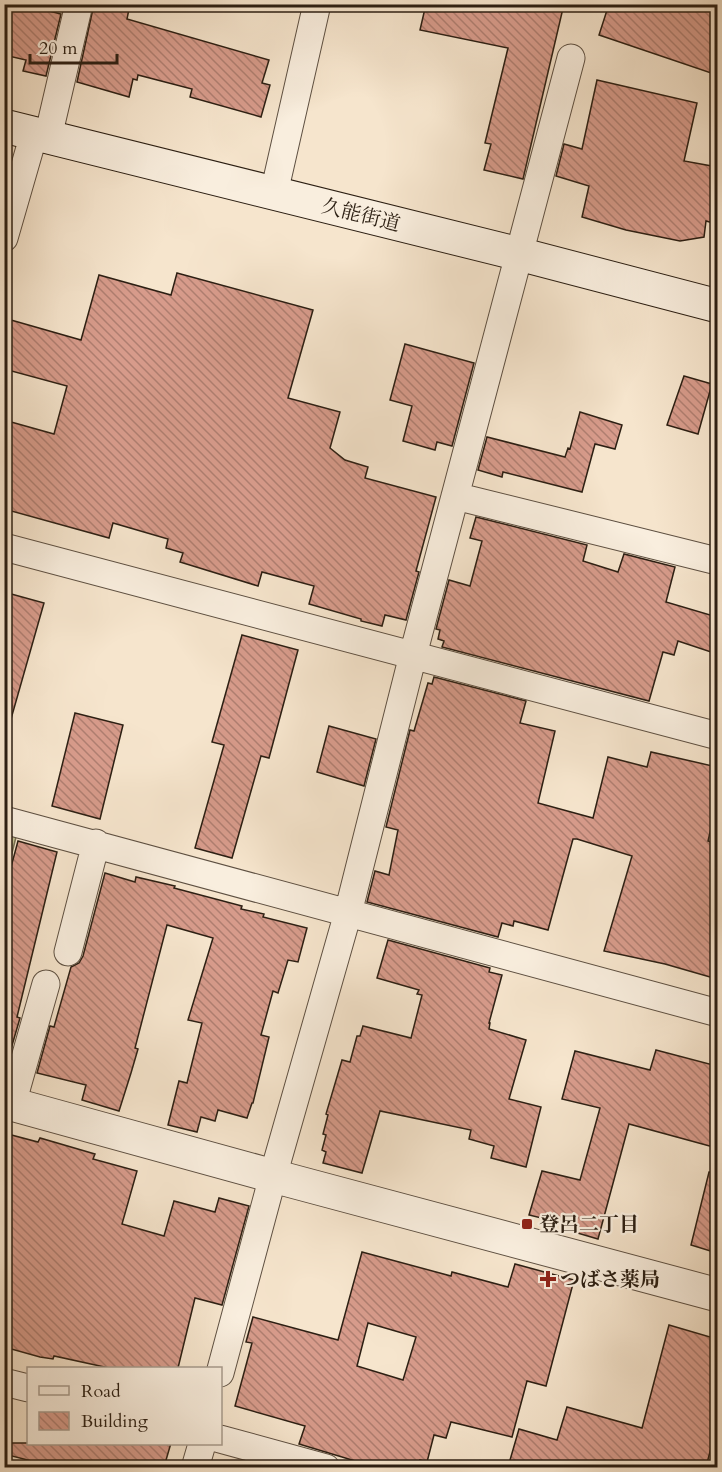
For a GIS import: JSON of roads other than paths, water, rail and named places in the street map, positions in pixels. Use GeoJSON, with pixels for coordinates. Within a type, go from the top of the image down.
{"type":"FeatureCollection","features":[{"type":"Feature","properties":{"kind":"street"},"geometry":{"type":"LineString","coordinates":[[4,238],[29,132],[79,4]]}},
{"type":"Feature","properties":{"kind":"street"},"geometry":{"type":"LineString","coordinates":[[274,193],[317,4]]}},
{"type":"Feature","properties":{"kind":"street"},"geometry":{"type":"LineString","coordinates":[[222,1367],[348,913],[413,655],[571,58]]}},
{"type":"Feature","properties":{"kind":"street","name":"久能街道"},"geometry":{"type":"LineString","coordinates":[[29,132],[519,254],[717,306]]}},
{"type":"Feature","properties":{"kind":"street"},"geometry":{"type":"LineString","coordinates":[[455,496],[717,561]]}},
{"type":"Feature","properties":{"kind":"street"},"geometry":{"type":"LineString","coordinates":[[4,547],[717,736]]}},
{"type":"Feature","properties":{"kind":"street"},"geometry":{"type":"LineString","coordinates":[[4,820],[96,843],[717,1013]]}},
{"type":"Feature","properties":{"kind":"street"},"geometry":{"type":"LineString","coordinates":[[68,952],[96,843]]}},
{"type":"Feature","properties":{"kind":"street"},"geometry":{"type":"LineString","coordinates":[[46,984],[8,1103],[717,1295]]}},
{"type":"Feature","properties":{"kind":"street"},"geometry":{"type":"LineString","coordinates":[[4,1382],[27,1388]]}},
{"type":"Feature","properties":{"kind":"street"},"geometry":{"type":"LineString","coordinates":[[222,1440],[326,1467]]}},
{"type":"Feature","properties":{"kind":"street"},"geometry":{"type":"LineString","coordinates":[[195,1467],[201,1445]]}},
{"type":"Feature","properties":{"kind":"place","name":"登呂二丁目"},"geometry":{"type":"Point","coordinates":[527,1224]}},
{"type":"Feature","properties":{"kind":"place","name":"つばさ薬局"},"geometry":{"type":"Point","coordinates":[548,1279]}}]}
